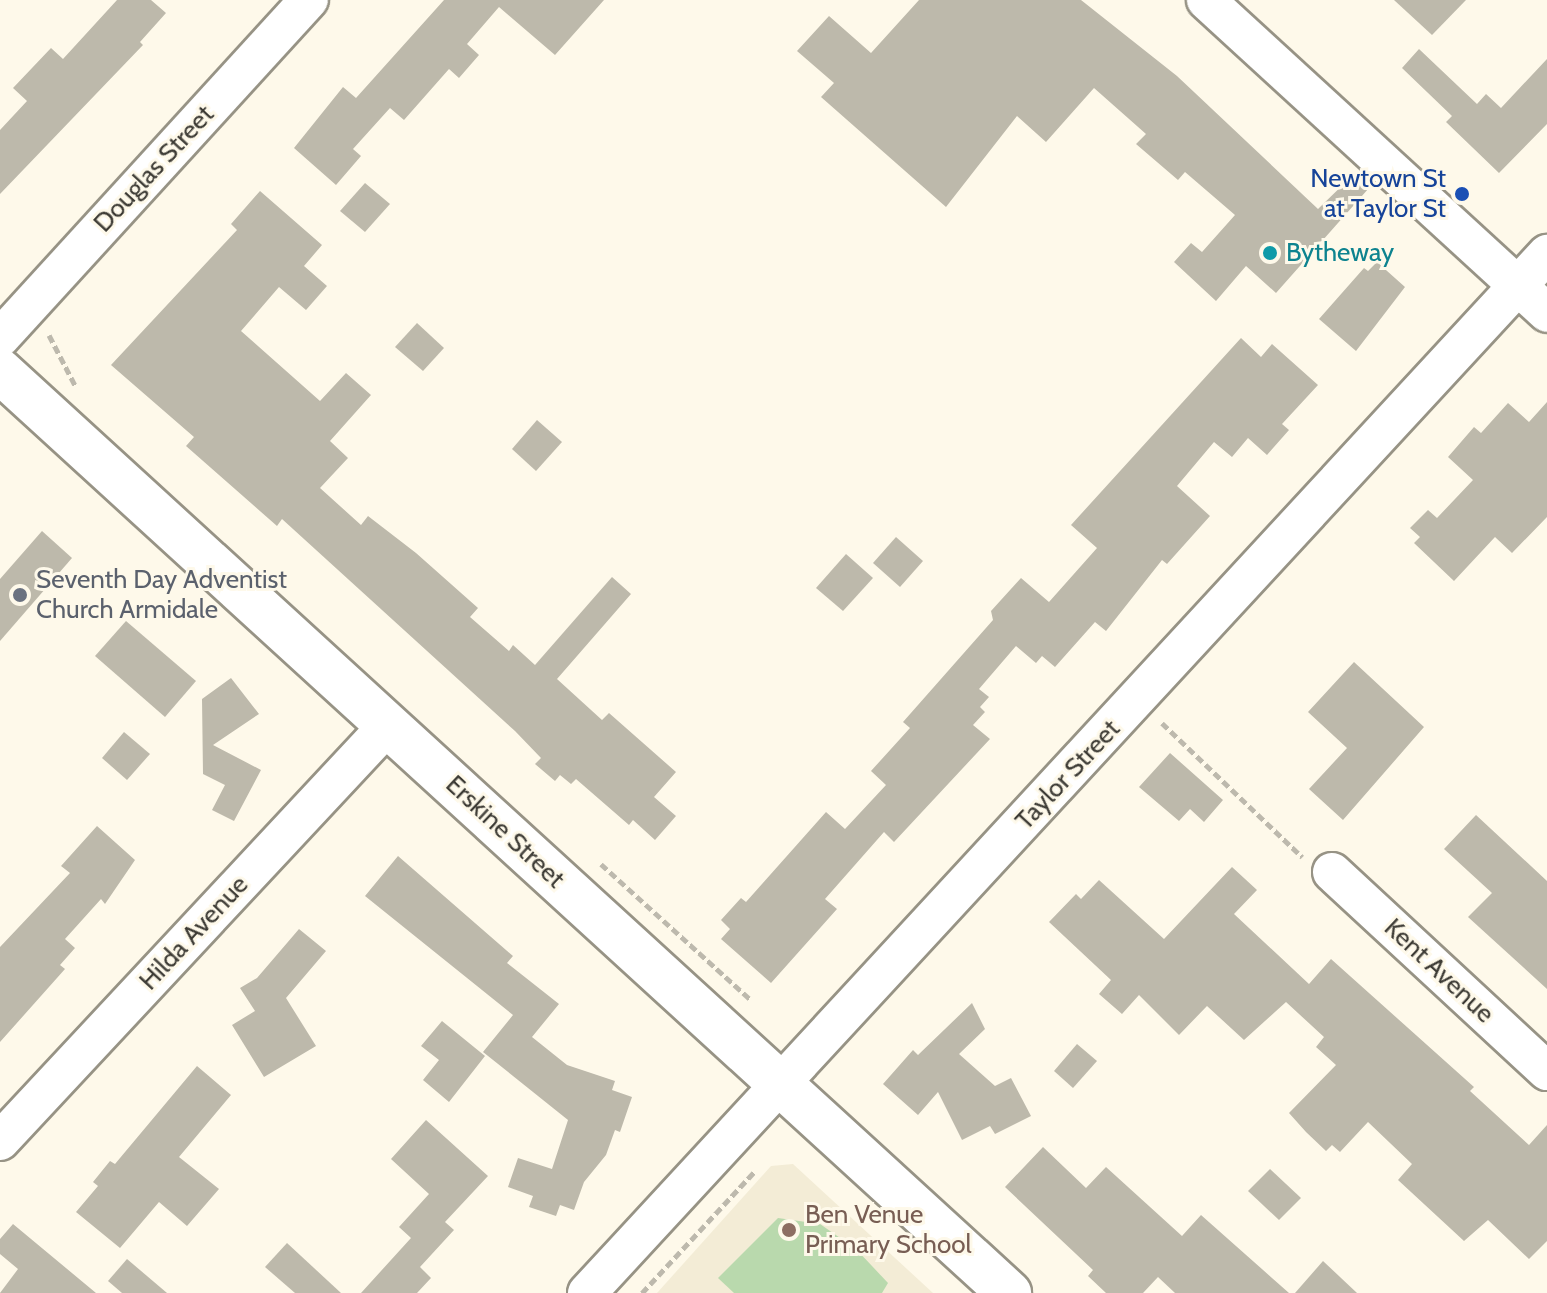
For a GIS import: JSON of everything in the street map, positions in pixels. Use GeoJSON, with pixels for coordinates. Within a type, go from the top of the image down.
{"type":"FeatureCollection","features":[{"type":"Feature","properties":{"kind":"street","name":"Douglas Street"},"geometry":{"type":"LineString","coordinates":[[0,338],[309,0]]}},
{"type":"Feature","properties":{"kind":"street"},"geometry":{"type":"LineString","coordinates":[[1206,0],[1547,313]]}},
{"type":"Feature","properties":{"kind":"street","name":"Taylor Street"},"geometry":{"type":"LineString","coordinates":[[587,1293],[1547,254]]}},
{"type":"Feature","properties":{"kind":"street","name":"Erskine Street"},"geometry":{"type":"LineString","coordinates":[[0,371],[1009,1293]]}},
{"type":"Feature","properties":{"kind":"street","name":"Hilda Avenue"},"geometry":{"type":"LineString","coordinates":[[0,1141],[389,724]]}},
{"type":"Feature","properties":{"kind":"street","name":"Kent Avenue"},"geometry":{"type":"LineString","coordinates":[[1315,863],[1547,1071]]}},
{"type":"Feature","properties":{"kind":"path"},"geometry":{"type":"LineString","coordinates":[[42,325],[78,390]]}},
{"type":"Feature","properties":{"kind":"path"},"geometry":{"type":"LineString","coordinates":[[1158,720],[1315,863]]}},
{"type":"Feature","properties":{"kind":"path"},"geometry":{"type":"LineString","coordinates":[[642,1293],[754,1172]]}},
{"type":"Feature","properties":{"kind":"shaded area","name":"Ben Venue Primary School"},"geometry":{"type":"Polygon","coordinates":[[[793,1164],[933,1293],[657,1293],[771,1166],[793,1164]]]}},
{"type":"Feature","properties":{"kind":"green space"},"geometry":{"type":"Polygon","coordinates":[[[778,1218],[820,1224],[856,1249],[888,1283],[882,1293],[734,1293],[718,1278],[778,1218]]]}},
{"type":"Feature","properties":{"kind":"building"},"geometry":{"type":"Polygon","coordinates":[[[117,0],[151,0],[166,13],[140,42],[143,45],[0,194],[0,130],[27,101],[13,88],[51,48],[63,59],[117,0]]]}},
{"type":"Feature","properties":{"kind":"building"},"geometry":{"type":"Polygon","coordinates":[[[444,0],[604,0],[555,55],[499,7],[467,44],[479,55],[459,78],[449,69],[404,120],[390,108],[353,149],[361,156],[336,185],[294,148],[343,87],[356,98],[444,0]]]}},
{"type":"Feature","properties":{"kind":"building"},"geometry":{"type":"Polygon","coordinates":[[[919,0],[1081,0],[1177,76],[1318,209],[1354,174],[1369,188],[1276,293],[1246,266],[1216,301],[1174,262],[1191,243],[1202,252],[1235,215],[1185,172],[1178,180],[1136,144],[1146,134],[1094,88],[1046,142],[1017,116],[946,207],[821,97],[834,83],[797,51],[829,16],[871,53],[919,0]]]}},
{"type":"Feature","properties":{"kind":"building"},"geometry":{"type":"Polygon","coordinates":[[[1394,0],[1466,0],[1432,35],[1394,0]]]}},
{"type":"Feature","properties":{"kind":"building"},"geometry":{"type":"Polygon","coordinates":[[[1419,49],[1477,104],[1486,94],[1501,108],[1547,59],[1547,124],[1499,173],[1446,122],[1452,116],[1402,68],[1419,49]]]}},
{"type":"Feature","properties":{"kind":"building"},"geometry":{"type":"Polygon","coordinates":[[[365,183],[390,204],[365,232],[340,211],[365,183]]]}},
{"type":"Feature","properties":{"kind":"building"},"geometry":{"type":"Polygon","coordinates":[[[260,191],[322,245],[304,266],[327,286],[306,310],[279,287],[241,331],[320,401],[346,373],[371,395],[330,441],[348,458],[320,488],[361,525],[368,516],[416,553],[478,608],[470,617],[509,651],[513,645],[535,665],[612,577],[631,594],[557,679],[602,720],[609,713],[676,772],[654,797],[676,816],[655,840],[633,820],[629,825],[576,779],[571,784],[560,775],[555,781],[535,764],[541,758],[515,731],[282,519],[277,526],[186,446],[194,437],[111,365],[237,230],[231,224],[260,191]]]}},
{"type":"Feature","properties":{"kind":"building"},"geometry":{"type":"Polygon","coordinates":[[[1377,262],[1405,287],[1356,351],[1319,319],[1364,268],[1368,271],[1377,262]]]}},
{"type":"Feature","properties":{"kind":"building"},"geometry":{"type":"Polygon","coordinates":[[[417,323],[444,348],[423,371],[395,347],[417,323]]]}},
{"type":"Feature","properties":{"kind":"building"},"geometry":{"type":"Polygon","coordinates":[[[1241,338],[1261,357],[1272,344],[1318,385],[1282,424],[1289,430],[1267,455],[1248,438],[1232,457],[1214,442],[1177,486],[1210,516],[1167,564],[1162,560],[1106,631],[1095,622],[1055,667],[1042,656],[1036,663],[1016,646],[979,689],[989,697],[980,707],[985,712],[973,725],[990,739],[894,842],[884,832],[825,899],[837,909],[771,983],[721,939],[730,929],[721,920],[741,898],[746,902],[826,812],[845,829],[886,785],[871,771],[910,728],[903,722],[993,620],[991,611],[1021,578],[1049,602],[1097,548],[1071,525],[1241,338]]]}},
{"type":"Feature","properties":{"kind":"building"},"geometry":{"type":"Polygon","coordinates":[[[1547,402],[1547,517],[1512,553],[1495,537],[1454,581],[1414,543],[1420,537],[1410,528],[1428,510],[1437,518],[1473,480],[1448,457],[1474,427],[1481,433],[1508,403],[1529,422],[1547,402]]]}},
{"type":"Feature","properties":{"kind":"building"},"geometry":{"type":"Polygon","coordinates":[[[537,420],[562,442],[536,471],[512,449],[537,420]]]}},
{"type":"Feature","properties":{"kind":"building","name":"Seventh Day Adventist Church Armidale"},"geometry":{"type":"Polygon","coordinates":[[[42,531],[72,558],[0,641],[0,579],[42,531]]]}},
{"type":"Feature","properties":{"kind":"building"},"geometry":{"type":"Polygon","coordinates":[[[896,537],[923,561],[900,587],[873,563],[896,537]]]}},
{"type":"Feature","properties":{"kind":"building"},"geometry":{"type":"Polygon","coordinates":[[[846,554],[873,578],[843,611],[816,588],[846,554]]]}},
{"type":"Feature","properties":{"kind":"building"},"geometry":{"type":"Polygon","coordinates":[[[126,621],[196,681],[165,717],[95,656],[126,621]]]}},
{"type":"Feature","properties":{"kind":"building"},"geometry":{"type":"Polygon","coordinates":[[[1354,662],[1424,727],[1343,820],[1309,789],[1347,748],[1308,712],[1354,662]]]}},
{"type":"Feature","properties":{"kind":"building"},"geometry":{"type":"Polygon","coordinates":[[[231,678],[259,714],[213,745],[261,770],[234,821],[212,810],[225,785],[203,774],[202,699],[231,678]]]}},
{"type":"Feature","properties":{"kind":"building"},"geometry":{"type":"Polygon","coordinates":[[[124,732],[150,754],[127,780],[102,758],[124,732]]]}},
{"type":"Feature","properties":{"kind":"building"},"geometry":{"type":"Polygon","coordinates":[[[1170,753],[1223,800],[1204,822],[1190,809],[1179,821],[1139,787],[1170,753]]]}},
{"type":"Feature","properties":{"kind":"building"},"geometry":{"type":"Polygon","coordinates":[[[1476,815],[1547,881],[1547,989],[1468,917],[1492,893],[1444,849],[1476,815]]]}},
{"type":"Feature","properties":{"kind":"building"},"geometry":{"type":"Polygon","coordinates":[[[97,826],[135,860],[105,904],[101,899],[65,939],[75,948],[60,965],[65,969],[0,1042],[0,947],[70,873],[61,866],[97,826]]]}},
{"type":"Feature","properties":{"kind":"building"},"geometry":{"type":"Polygon","coordinates":[[[398,856],[513,956],[507,963],[559,1004],[532,1037],[567,1065],[615,1081],[612,1090],[632,1097],[620,1132],[615,1130],[606,1155],[584,1182],[574,1210],[560,1205],[556,1216],[529,1207],[533,1196],[508,1187],[518,1158],[552,1169],[568,1120],[483,1052],[513,1015],[365,896],[398,856]]]}},
{"type":"Feature","properties":{"kind":"building"},"geometry":{"type":"Polygon","coordinates":[[[1232,867],[1257,890],[1234,914],[1309,984],[1331,959],[1474,1087],[1470,1091],[1529,1145],[1547,1125],[1547,1241],[1529,1259],[1488,1220],[1464,1241],[1398,1180],[1412,1164],[1368,1122],[1340,1152],[1332,1145],[1326,1151],[1306,1132],[1289,1113],[1336,1065],[1316,1047],[1324,1037],[1286,1002],[1244,1040],[1207,1006],[1179,1035],[1139,995],[1122,1014],[1099,994],[1111,980],[1049,922],[1076,894],[1081,899],[1099,880],[1164,939],[1232,867]]]}},
{"type":"Feature","properties":{"kind":"building"},"geometry":{"type":"Polygon","coordinates":[[[299,929],[326,951],[286,998],[316,1046],[264,1077],[232,1025],[255,1011],[240,988],[257,978],[299,929]]]}},
{"type":"Feature","properties":{"kind":"building"},"geometry":{"type":"Polygon","coordinates":[[[972,1003],[985,1029],[959,1054],[995,1086],[1011,1078],[1031,1116],[995,1134],[990,1126],[962,1140],[938,1092],[918,1115],[883,1084],[913,1050],[918,1055],[972,1003]]]}},
{"type":"Feature","properties":{"kind":"building"},"geometry":{"type":"Polygon","coordinates":[[[442,1021],[485,1056],[449,1102],[423,1080],[439,1060],[421,1046],[442,1021]]]}},
{"type":"Feature","properties":{"kind":"building"},"geometry":{"type":"Polygon","coordinates":[[[1077,1044],[1097,1061],[1073,1088],[1054,1071],[1077,1044]]]}},
{"type":"Feature","properties":{"kind":"building"},"geometry":{"type":"Polygon","coordinates":[[[197,1066],[231,1095],[179,1157],[219,1189],[187,1226],[159,1202],[120,1248],[76,1212],[98,1186],[93,1182],[110,1161],[115,1164],[197,1066]]]}},
{"type":"Feature","properties":{"kind":"building"},"geometry":{"type":"Polygon","coordinates":[[[426,1120],[488,1176],[445,1222],[454,1230],[420,1267],[431,1278],[417,1293],[361,1293],[411,1238],[399,1227],[429,1194],[391,1159],[426,1120]]]}},
{"type":"Feature","properties":{"kind":"building"},"geometry":{"type":"Polygon","coordinates":[[[1043,1147],[1086,1188],[1106,1167],[1182,1236],[1201,1215],[1289,1293],[1175,1293],[1158,1277],[1143,1293],[1106,1293],[1088,1276],[1093,1270],[1005,1187],[1043,1147]]]}},
{"type":"Feature","properties":{"kind":"building"},"geometry":{"type":"Polygon","coordinates":[[[1270,1169],[1301,1198],[1279,1220],[1248,1191],[1270,1169]]]}},
{"type":"Feature","properties":{"kind":"building"},"geometry":{"type":"Polygon","coordinates":[[[13,1224],[96,1293],[0,1293],[18,1269],[0,1254],[0,1239],[13,1224]]]}},
{"type":"Feature","properties":{"kind":"building"},"geometry":{"type":"Polygon","coordinates":[[[287,1243],[341,1293],[295,1293],[265,1267],[287,1243]]]}},
{"type":"Feature","properties":{"kind":"building"},"geometry":{"type":"Polygon","coordinates":[[[127,1259],[167,1293],[122,1293],[108,1281],[127,1259]]]}},
{"type":"Feature","properties":{"kind":"building"},"geometry":{"type":"Polygon","coordinates":[[[1323,1261],[1357,1293],[1295,1293],[1323,1261]]]}},
{"type":"Feature","properties":{"kind":"place","name":"Newtown St at Taylor St"},"geometry":{"type":"Point","coordinates":[1462,194]}},
{"type":"Feature","properties":{"kind":"place","name":"Bytheway"},"geometry":{"type":"Point","coordinates":[1270,253]}},
{"type":"Feature","properties":{"kind":"place","name":"Seventh Day Adventist Church Armidale"},"geometry":{"type":"Point","coordinates":[20,595]}},
{"type":"Feature","properties":{"kind":"place","name":"Ben Venue Primary School"},"geometry":{"type":"Point","coordinates":[789,1230]}}]}
